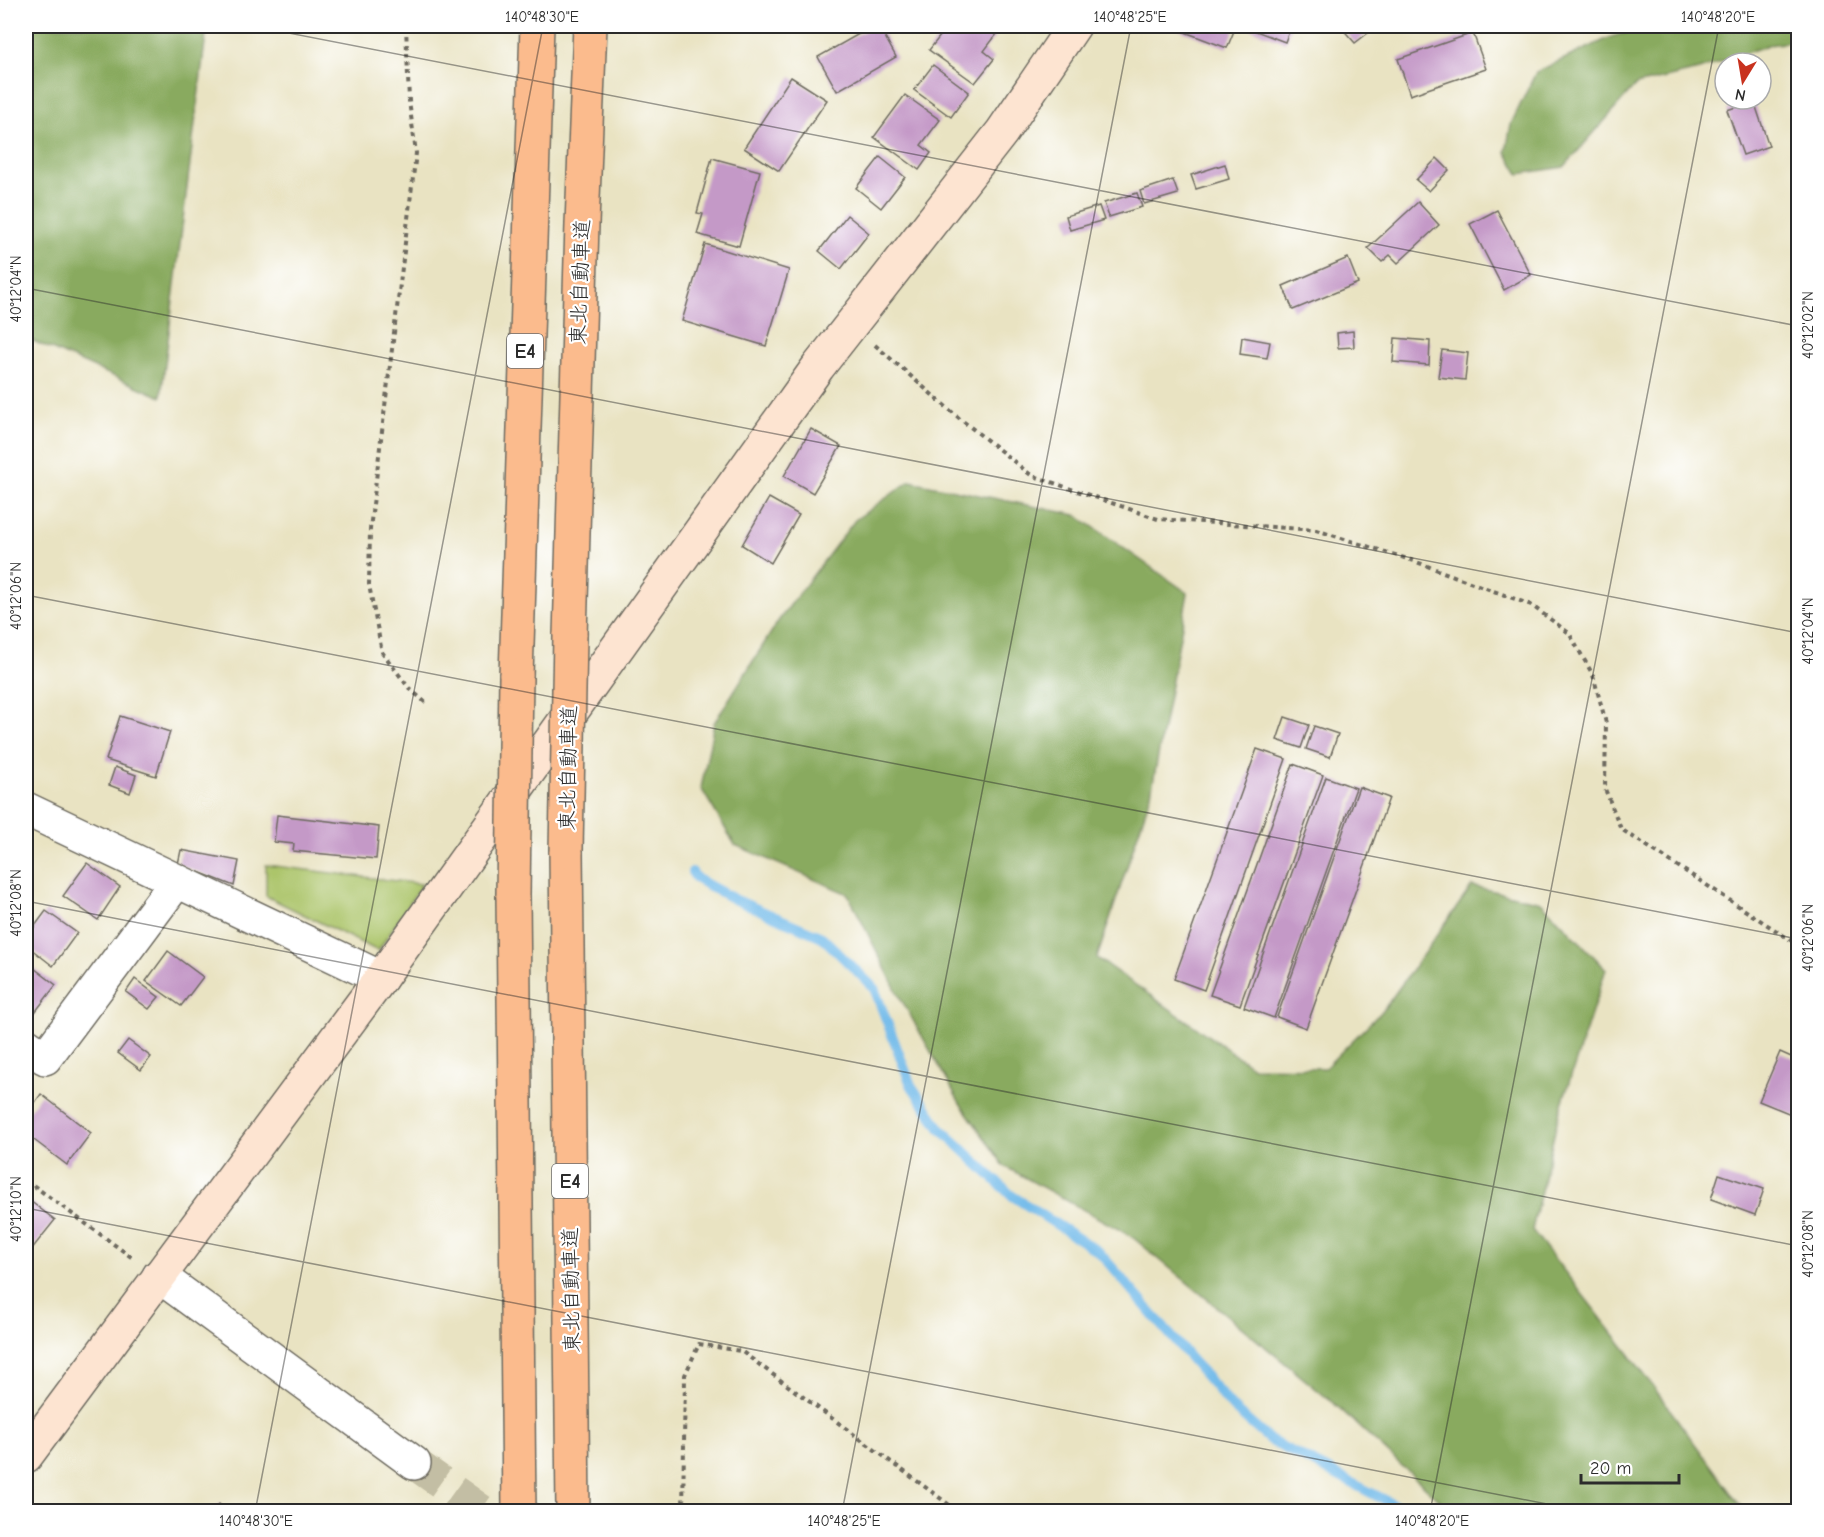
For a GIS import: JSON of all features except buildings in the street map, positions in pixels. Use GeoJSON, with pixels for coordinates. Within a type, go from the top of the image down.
{"type":"FeatureCollection","features":[{"type":"Feature","properties":{"kind":"highway","name":"E4"},"geometry":{"type":"LineString","coordinates":[[519,1512],[513,895],[516,676],[537,26]]}},
{"type":"Feature","properties":{"kind":"highway","name":"東北自動車道"},"geometry":{"type":"LineString","coordinates":[[573,1512],[566,851],[570,636],[590,26]]}},
{"type":"Feature","properties":{"kind":"street"},"geometry":{"type":"LineString","coordinates":[[26,1456],[381,978],[811,377],[1002,132],[1074,26]]}},
{"type":"Feature","properties":{"kind":"street"},"geometry":{"type":"LineString","coordinates":[[26,809],[381,978]]}},
{"type":"Feature","properties":{"kind":"street"},"geometry":{"type":"LineString","coordinates":[[26,1045],[45,1058],[177,881]]}},
{"type":"Feature","properties":{"kind":"street"},"geometry":{"type":"LineString","coordinates":[[159,1276],[414,1463]]}},
{"type":"Feature","properties":{"kind":"path"},"geometry":{"type":"LineString","coordinates":[[406,26],[409,101],[416,153],[370,529],[369,585],[382,652],[409,688],[429,705]]}},
{"type":"Feature","properties":{"kind":"path"},"geometry":{"type":"LineString","coordinates":[[851,325],[959,418],[1031,475],[1158,519],[1316,530],[1414,561],[1531,605],[1569,633],[1593,675],[1606,723],[1605,789],[1622,829],[1798,945]]}},
{"type":"Feature","properties":{"kind":"path"},"geometry":{"type":"LineString","coordinates":[[26,1180],[89,1229],[159,1276]]}},
{"type":"Feature","properties":{"kind":"path"},"geometry":{"type":"LineString","coordinates":[[683,1512],[685,1375],[699,1344],[741,1351],[959,1512]]}},
{"type":"Feature","properties":{"kind":"green space"},"geometry":{"type":"Polygon","coordinates":[[[26,26],[207,26],[161,397],[26,338],[26,26]]]}},
{"type":"Feature","properties":{"kind":"green space"},"geometry":{"type":"Polygon","coordinates":[[[1649,26],[1798,26],[1798,41],[1768,45],[1751,51],[1713,51],[1713,65],[1636,85],[1564,167],[1519,174],[1506,152],[1511,124],[1536,72],[1611,37],[1649,26]]]}},
{"type":"Feature","properties":{"kind":"green space"},"geometry":{"type":"Polygon","coordinates":[[[910,481],[1076,515],[1188,593],[1151,794],[1097,958],[1253,1067],[1325,1068],[1384,1009],[1472,886],[1541,902],[1606,969],[1559,1113],[1532,1230],[1630,1355],[1744,1511],[1451,1511],[1338,1407],[1131,1236],[1004,1166],[960,1103],[897,992],[848,894],[735,845],[701,788],[714,723],[779,620],[855,520],[910,481]]]}},
{"type":"Feature","properties":{"kind":"green space"},"geometry":{"type":"Polygon","coordinates":[[[266,865],[422,884],[378,951],[266,896],[266,865]]]}},
{"type":"Feature","properties":{"kind":"waterway"},"geometry":{"type":"LineString","coordinates":[[692,872],[697,879],[734,899],[822,937],[874,988],[911,1085],[940,1128],[1011,1195],[1099,1252],[1234,1409],[1271,1441],[1408,1512]]}},
{"type":"Feature","properties":{"kind":"tunnel"},"geometry":{"type":"LineString","coordinates":[[414,1463],[483,1512]]}}]}
